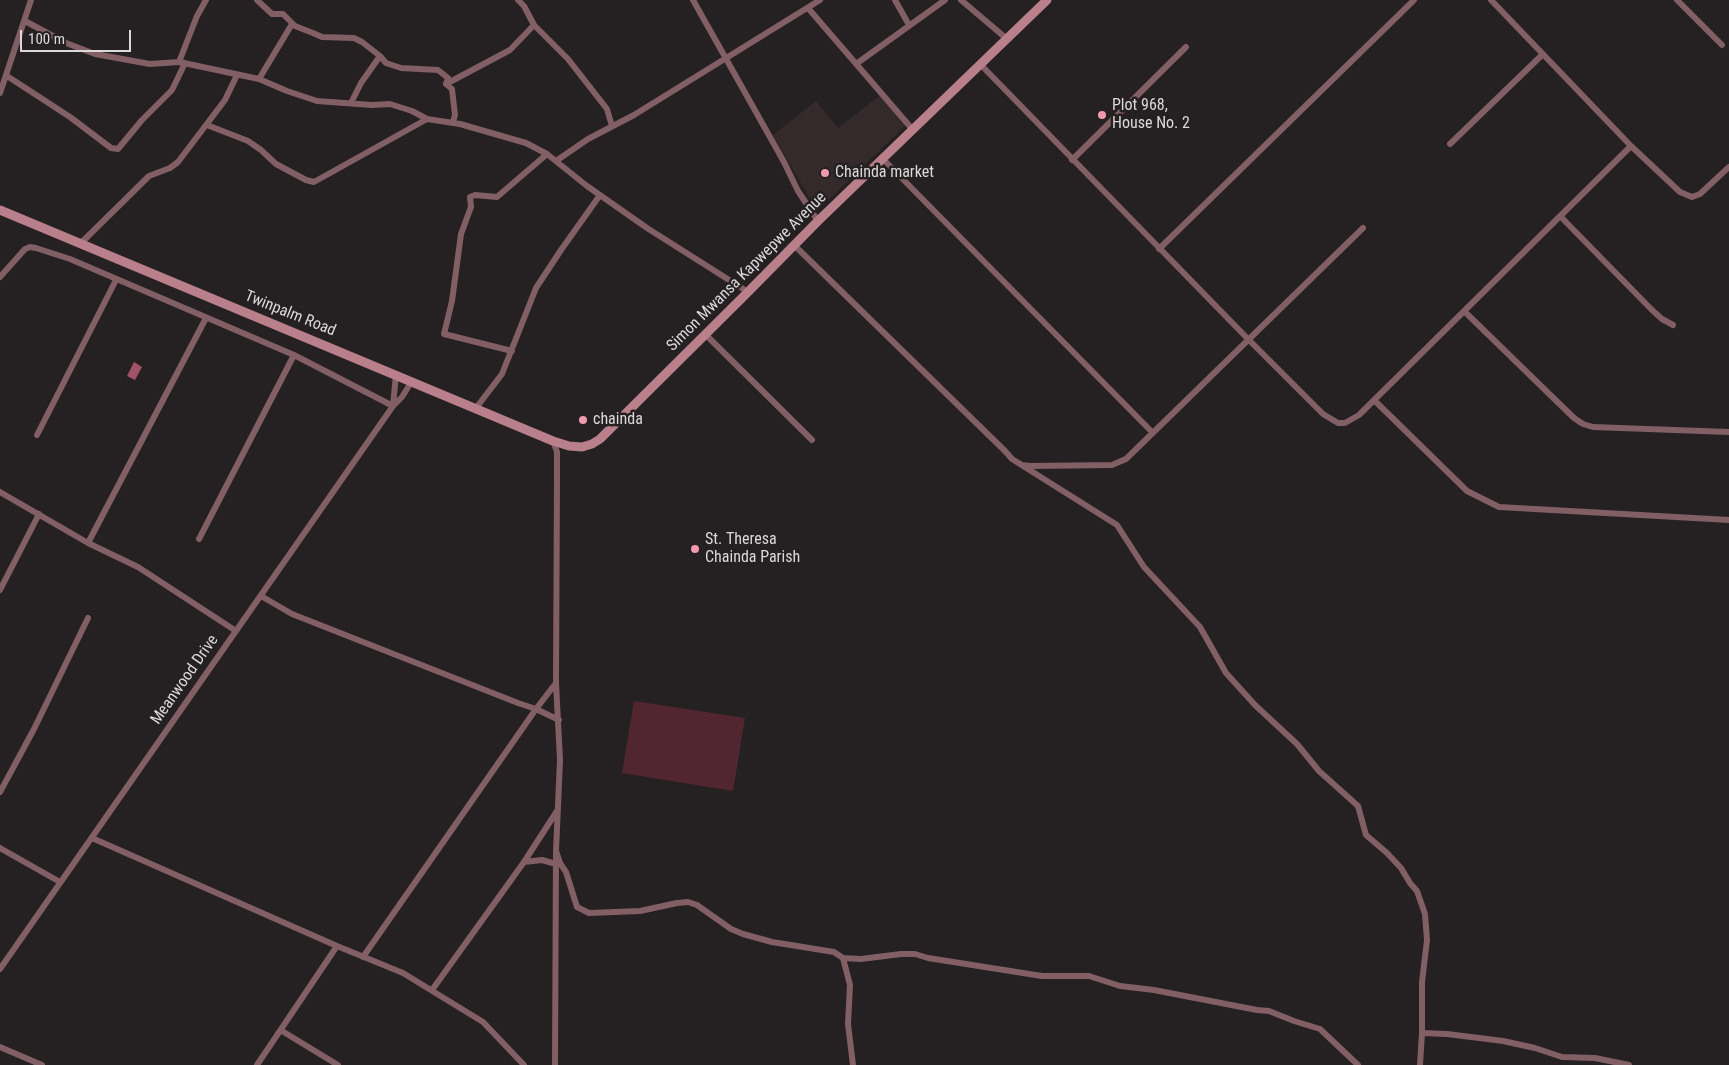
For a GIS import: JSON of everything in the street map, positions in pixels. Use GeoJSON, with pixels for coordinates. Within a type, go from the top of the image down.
{"type":"FeatureCollection","features":[{"type":"Feature","properties":{"kind":"main road","name":"Simon Mwansa Kapwepwe Avenue"},"geometry":{"type":"LineString","coordinates":[[569,446],[582,447],[600,439],[818,221],[1047,0]]}},
{"type":"Feature","properties":{"kind":"main road","name":"Twinpalm Road"},"geometry":{"type":"LineString","coordinates":[[0,210],[569,446]]}},
{"type":"Feature","properties":{"kind":"street"},"geometry":{"type":"LineString","coordinates":[[0,93],[31,0]]}},
{"type":"Feature","properties":{"kind":"street"},"geometry":{"type":"LineString","coordinates":[[6,76],[70,117],[111,148],[118,149],[142,120],[172,90],[197,16],[206,0]]}},
{"type":"Feature","properties":{"kind":"street"},"geometry":{"type":"LineString","coordinates":[[257,0],[259,4],[272,14],[283,14],[292,24],[322,36],[354,38],[380,56],[386,63],[401,68],[438,70],[448,78],[446,84]]}},
{"type":"Feature","properties":{"kind":"street"},"geometry":{"type":"LineString","coordinates":[[518,0],[524,6],[534,25],[568,59],[607,109],[612,126]]}},
{"type":"Feature","properties":{"kind":"street"},"geometry":{"type":"LineString","coordinates":[[693,0],[784,162],[798,191],[818,221]]}},
{"type":"Feature","properties":{"kind":"street"},"geometry":{"type":"LineString","coordinates":[[556,161],[588,138],[634,115],[820,0]]}},
{"type":"Feature","properties":{"kind":"street"},"geometry":{"type":"LineString","coordinates":[[895,0],[910,25]]}},
{"type":"Feature","properties":{"kind":"street"},"geometry":{"type":"LineString","coordinates":[[856,64],[945,0]]}},
{"type":"Feature","properties":{"kind":"street"},"geometry":{"type":"LineString","coordinates":[[960,0],[1007,39]]}},
{"type":"Feature","properties":{"kind":"street"},"geometry":{"type":"LineString","coordinates":[[1159,249],[1414,0]]}},
{"type":"Feature","properties":{"kind":"street"},"geometry":{"type":"LineString","coordinates":[[1677,0],[1722,45]]}},
{"type":"Feature","properties":{"kind":"street"},"geometry":{"type":"LineString","coordinates":[[1495,1],[1631,146],[1676,189],[1686,196],[1692,197],[1700,194],[1729,167]]}},
{"type":"Feature","properties":{"kind":"street"},"geometry":{"type":"LineString","coordinates":[[808,8],[913,130]]}},
{"type":"Feature","properties":{"kind":"street"},"geometry":{"type":"LineString","coordinates":[[25,21],[66,43],[95,54],[150,64],[182,63],[259,79],[305,98],[331,103],[390,104],[427,119],[454,122],[526,143],[547,154],[600,195],[707,268],[748,292]]}},
{"type":"Feature","properties":{"kind":"street"},"geometry":{"type":"LineString","coordinates":[[259,79],[292,24]]}},
{"type":"Feature","properties":{"kind":"street"},"geometry":{"type":"LineString","coordinates":[[446,84],[510,50],[534,25]]}},
{"type":"Feature","properties":{"kind":"street"},"geometry":{"type":"LineString","coordinates":[[1072,160],[1186,47]]}},
{"type":"Feature","properties":{"kind":"street"},"geometry":{"type":"LineString","coordinates":[[1450,144],[1543,54]]}},
{"type":"Feature","properties":{"kind":"street"},"geometry":{"type":"LineString","coordinates":[[351,103],[360,83],[380,56]]}},
{"type":"Feature","properties":{"kind":"street"},"geometry":{"type":"LineString","coordinates":[[981,65],[1248,339],[1330,420],[1338,423],[1351,421],[1374,400],[1631,146]]}},
{"type":"Feature","properties":{"kind":"street"},"geometry":{"type":"LineString","coordinates":[[81,243],[149,176],[170,168],[178,162],[225,100],[237,75]]}},
{"type":"Feature","properties":{"kind":"street"},"geometry":{"type":"LineString","coordinates":[[446,84],[452,89],[454,122]]}},
{"type":"Feature","properties":{"kind":"street"},"geometry":{"type":"LineString","coordinates":[[207,125],[248,141],[276,164],[306,180],[314,182],[427,119]]}},
{"type":"Feature","properties":{"kind":"street"},"geometry":{"type":"LineString","coordinates":[[512,351],[444,334],[452,301],[461,234],[471,207],[470,197],[475,195],[497,197],[547,154]]}},
{"type":"Feature","properties":{"kind":"street"},"geometry":{"type":"LineString","coordinates":[[883,159],[1152,432]]}},
{"type":"Feature","properties":{"kind":"street"},"geometry":{"type":"LineString","coordinates":[[476,408],[502,374],[536,288],[600,195]]}},
{"type":"Feature","properties":{"kind":"street"},"geometry":{"type":"LineString","coordinates":[[1561,217],[1652,310],[1662,319],[1673,325]]}},
{"type":"Feature","properties":{"kind":"street"},"geometry":{"type":"LineString","coordinates":[[1012,459],[1022,465],[1030,466],[1112,465],[1126,459],[1363,228]]}},
{"type":"Feature","properties":{"kind":"street"},"geometry":{"type":"LineString","coordinates":[[794,245],[1012,459],[1117,525],[1144,567],[1200,627],[1230,679],[1297,744],[1319,771],[1358,806],[1366,835],[1401,868],[1410,883],[1417,890],[1425,914],[1427,940],[1422,982],[1420,1065]]}},
{"type":"Feature","properties":{"kind":"street"},"geometry":{"type":"LineString","coordinates":[[0,277],[25,249],[30,247],[70,259],[294,355],[392,406],[396,374]]}},
{"type":"Feature","properties":{"kind":"street"},"geometry":{"type":"LineString","coordinates":[[37,435],[116,280]]}},
{"type":"Feature","properties":{"kind":"street"},"geometry":{"type":"LineString","coordinates":[[1465,312],[1574,418],[1583,424],[1593,427],[1729,432]]}},
{"type":"Feature","properties":{"kind":"street"},"geometry":{"type":"LineString","coordinates":[[88,543],[206,318]]}},
{"type":"Feature","properties":{"kind":"street"},"geometry":{"type":"LineString","coordinates":[[705,334],[812,440]]}},
{"type":"Feature","properties":{"kind":"street"},"geometry":{"type":"LineString","coordinates":[[198,539],[294,355]]}},
{"type":"Feature","properties":{"kind":"street","name":"Meanwood Drive"},"geometry":{"type":"LineString","coordinates":[[0,969],[392,406],[402,397],[412,381]]}},
{"type":"Feature","properties":{"kind":"street"},"geometry":{"type":"LineString","coordinates":[[1374,400],[1463,487],[1499,507],[1729,520]]}},
{"type":"Feature","properties":{"kind":"street"},"geometry":{"type":"LineString","coordinates":[[554,441],[558,480],[556,683],[560,760],[556,851],[555,1065]]}},
{"type":"Feature","properties":{"kind":"street"},"geometry":{"type":"LineString","coordinates":[[0,492],[88,543],[138,567],[236,631]]}},
{"type":"Feature","properties":{"kind":"street"},"geometry":{"type":"LineString","coordinates":[[0,590],[39,514]]}},
{"type":"Feature","properties":{"kind":"street"},"geometry":{"type":"LineString","coordinates":[[261,596],[292,614],[536,709],[559,720]]}},
{"type":"Feature","properties":{"kind":"street"},"geometry":{"type":"LineString","coordinates":[[0,792],[88,618]]}},
{"type":"Feature","properties":{"kind":"street"},"geometry":{"type":"LineString","coordinates":[[363,957],[556,683]]}},
{"type":"Feature","properties":{"kind":"street"},"geometry":{"type":"LineString","coordinates":[[432,990],[524,862],[557,810]]}},
{"type":"Feature","properties":{"kind":"street"},"geometry":{"type":"LineString","coordinates":[[92,838],[337,946],[403,973],[483,1022],[524,1065]]}},
{"type":"Feature","properties":{"kind":"street"},"geometry":{"type":"LineString","coordinates":[[0,848],[60,882]]}},
{"type":"Feature","properties":{"kind":"street"},"geometry":{"type":"LineString","coordinates":[[556,851],[578,907],[589,913],[640,912],[688,902],[697,905],[730,930],[772,942],[834,952],[842,958],[861,960],[901,954],[915,954],[928,958],[1042,976],[1089,976],[1120,986],[1186,995],[1269,1011],[1320,1029],[1358,1065]]}},
{"type":"Feature","properties":{"kind":"street"},"geometry":{"type":"LineString","coordinates":[[524,862],[542,860],[556,864]]}},
{"type":"Feature","properties":{"kind":"street"},"geometry":{"type":"LineString","coordinates":[[257,1065],[337,946]]}},
{"type":"Feature","properties":{"kind":"street"},"geometry":{"type":"LineString","coordinates":[[842,958],[850,985],[848,1024],[853,1065]]}},
{"type":"Feature","properties":{"kind":"street"},"geometry":{"type":"LineString","coordinates":[[282,1030],[338,1065]]}},
{"type":"Feature","properties":{"kind":"street"},"geometry":{"type":"LineString","coordinates":[[1422,1033],[1447,1034],[1503,1042],[1535,1048],[1562,1057],[1589,1058],[1628,1065]]}},
{"type":"Feature","properties":{"kind":"street"},"geometry":{"type":"LineString","coordinates":[[0,1046],[42,1065]]}},
{"type":"Feature","properties":{"kind":"shaded area","name":"Chainda market"},"geometry":{"type":"Polygon","coordinates":[[[883,93],[907,124],[817,211],[773,135],[816,101],[838,128],[883,93]]]}},
{"type":"Feature","properties":{"kind":"shaded area"},"geometry":{"type":"Polygon","coordinates":[[[134,362],[142,367],[135,380],[127,376],[134,362]]]}},
{"type":"Feature","properties":{"kind":"shaded area"},"geometry":{"type":"Polygon","coordinates":[[[634,701],[745,718],[733,791],[622,773],[634,701]]]}},
{"type":"Feature","properties":{"kind":"place","name":"Plot 968, House No. 2"},"geometry":{"type":"Point","coordinates":[1102,115]}},
{"type":"Feature","properties":{"kind":"place","name":"Chainda market"},"geometry":{"type":"Point","coordinates":[825,173]}},
{"type":"Feature","properties":{"kind":"place","name":"chainda"},"geometry":{"type":"Point","coordinates":[583,420]}},
{"type":"Feature","properties":{"kind":"place","name":"St. Theresa Chainda Parish"},"geometry":{"type":"Point","coordinates":[695,549]}}]}
